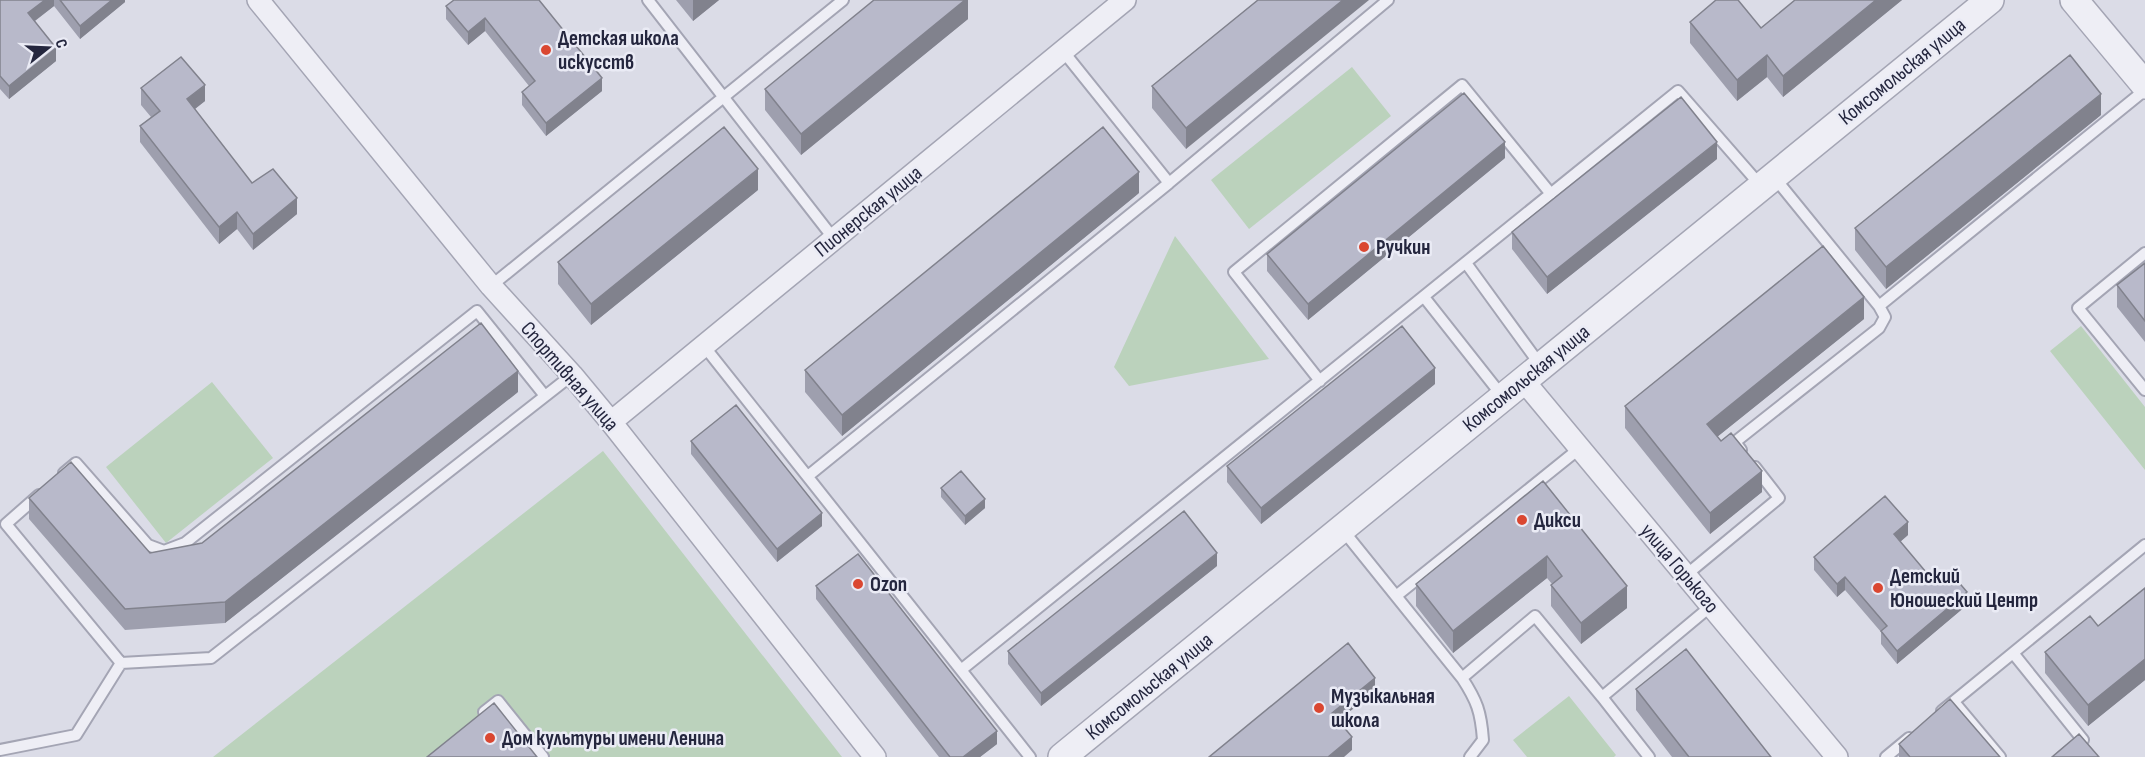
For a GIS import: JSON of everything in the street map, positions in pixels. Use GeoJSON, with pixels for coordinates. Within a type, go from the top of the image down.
{"type":"FeatureCollection","features":[{"type":"Feature","properties":{"kind":"street","name":"Спортивная улица"},"geometry":{"type":"LineString","coordinates":[[258,0],[491,286],[572,375],[611,422],[875,757]]}},
{"type":"Feature","properties":{"kind":"street","name":"Пионерская улица"},"geometry":{"type":"LineString","coordinates":[[611,422],[1125,0]]}},
{"type":"Feature","properties":{"kind":"street","name":"Комсомольская улица"},"geometry":{"type":"LineString","coordinates":[[1062,757],[1990,0]]}},
{"type":"Feature","properties":{"kind":"street"},"geometry":{"type":"LineString","coordinates":[[2074,0],[2145,85]]}},
{"type":"Feature","properties":{"kind":"street","name":"улица Горького"},"geometry":{"type":"LineString","coordinates":[[1532,373],[1580,448],[1837,757]]}},
{"type":"Feature","properties":{"kind":"lane"},"geometry":{"type":"LineString","coordinates":[[648,0],[834,239]]}},
{"type":"Feature","properties":{"kind":"lane"},"geometry":{"type":"LineString","coordinates":[[491,286],[843,0]]}},
{"type":"Feature","properties":{"kind":"lane"},"geometry":{"type":"LineString","coordinates":[[808,476],[1169,183],[1388,0]]}},
{"type":"Feature","properties":{"kind":"lane"},"geometry":{"type":"LineString","coordinates":[[1063,51],[1169,183]]}},
{"type":"Feature","properties":{"kind":"lane"},"geometry":{"type":"LineString","coordinates":[[1320,381],[1234,272],[1462,85],[1551,194]]}},
{"type":"Feature","properties":{"kind":"lane"},"geometry":{"type":"LineString","coordinates":[[1880,306],[2145,90]]}},
{"type":"Feature","properties":{"kind":"lane"},"geometry":{"type":"LineString","coordinates":[[961,670],[1678,91],[1767,181],[1880,306],[1885,317],[1879,328],[1735,442],[1779,498],[1686,575]]}},
{"type":"Feature","properties":{"kind":"lane"},"geometry":{"type":"LineString","coordinates":[[2145,253],[2078,308],[2145,390]]}},
{"type":"Feature","properties":{"kind":"lane"},"geometry":{"type":"LineString","coordinates":[[1466,263],[1532,373]]}},
{"type":"Feature","properties":{"kind":"lane"},"geometry":{"type":"LineString","coordinates":[[1424,297],[1503,397]]}},
{"type":"Feature","properties":{"kind":"lane"},"geometry":{"type":"LineString","coordinates":[[121,663],[6,524],[76,463],[148,545],[164,551],[185,543],[477,311],[545,396]]}},
{"type":"Feature","properties":{"kind":"lane"},"geometry":{"type":"LineString","coordinates":[[704,346],[1030,757]]}},
{"type":"Feature","properties":{"kind":"lane"},"geometry":{"type":"LineString","coordinates":[[121,663],[211,658],[572,375]]}},
{"type":"Feature","properties":{"kind":"lane"},"geometry":{"type":"LineString","coordinates":[[1396,596],[1580,448]]}},
{"type":"Feature","properties":{"kind":"lane"},"geometry":{"type":"LineString","coordinates":[[1342,528],[1462,678],[1475,698],[1481,717],[1483,740],[1470,757]]}},
{"type":"Feature","properties":{"kind":"lane"},"geometry":{"type":"LineString","coordinates":[[1937,715],[2145,544]]}},
{"type":"Feature","properties":{"kind":"lane"},"geometry":{"type":"LineString","coordinates":[[1602,698],[1711,606]]}},
{"type":"Feature","properties":{"kind":"lane"},"geometry":{"type":"LineString","coordinates":[[1462,678],[1535,616],[1649,757]]}},
{"type":"Feature","properties":{"kind":"lane"},"geometry":{"type":"LineString","coordinates":[[2013,653],[2083,740],[2062,757]]}},
{"type":"Feature","properties":{"kind":"lane"},"geometry":{"type":"LineString","coordinates":[[0,750],[76,735],[121,663]]}},
{"type":"Feature","properties":{"kind":"lane"},"geometry":{"type":"LineString","coordinates":[[471,722],[498,700],[543,757]]}},
{"type":"Feature","properties":{"kind":"lane"},"geometry":{"type":"LineString","coordinates":[[1954,702],[2000,757]]}},
{"type":"Feature","properties":{"kind":"lane"},"geometry":{"type":"LineString","coordinates":[[1886,757],[1920,729]]}},
{"type":"Feature","properties":{"kind":"green space"},"geometry":{"type":"Polygon","coordinates":[[[1352,67],[1391,116],[1249,229],[1211,180],[1352,67]]]}},
{"type":"Feature","properties":{"kind":"green space"},"geometry":{"type":"Polygon","coordinates":[[[1175,236],[1269,359],[1129,386],[1114,367],[1175,236]]]}},
{"type":"Feature","properties":{"kind":"green space"},"geometry":{"type":"Polygon","coordinates":[[[2081,326],[2145,407],[2145,470],[2050,351],[2081,326]]]}},
{"type":"Feature","properties":{"kind":"green space"},"geometry":{"type":"Polygon","coordinates":[[[212,382],[273,458],[166,543],[106,467],[212,382]]]}},
{"type":"Feature","properties":{"kind":"green space"},"geometry":{"type":"Polygon","coordinates":[[[603,451],[842,757],[213,757],[603,451]]]}},
{"type":"Feature","properties":{"kind":"green space"},"geometry":{"type":"Polygon","coordinates":[[[1569,696],[1616,755],[1614,757],[1527,757],[1513,740],[1569,696]]]}},
{"type":"Feature","properties":{"kind":"building"},"geometry":{"type":"Polygon","coordinates":[[[0,0],[45,0],[28,13],[56,48],[9,86],[0,76],[0,0]]]}},
{"type":"Feature","properties":{"kind":"building"},"geometry":{"type":"Polygon","coordinates":[[[60,0],[112,0],[80,26],[60,0]]]}},
{"type":"Feature","properties":{"kind":"building"},"geometry":{"type":"Polygon","coordinates":[[[454,0],[539,0],[602,78],[546,123],[522,92],[535,81],[485,18],[468,32],[446,6],[454,0]]]}},
{"type":"Feature","properties":{"kind":"building"},"geometry":{"type":"Polygon","coordinates":[[[874,0],[965,0],[801,134],[765,89],[874,0]]]}},
{"type":"Feature","properties":{"kind":"building"},"geometry":{"type":"Polygon","coordinates":[[[1258,0],[1343,0],[1186,128],[1152,86],[1258,0]]]}},
{"type":"Feature","properties":{"kind":"building"},"geometry":{"type":"Polygon","coordinates":[[[1716,0],[1738,0],[1761,28],[1795,0],[1876,0],[1783,76],[1767,55],[1737,80],[1690,22],[1716,0]]]}},
{"type":"Feature","properties":{"kind":"building"},"geometry":{"type":"Polygon","coordinates":[[[2070,55],[2101,94],[1886,267],[1855,228],[2070,55]]]}},
{"type":"Feature","properties":{"kind":"building"},"geometry":{"type":"Polygon","coordinates":[[[181,57],[205,85],[187,99],[252,183],[273,169],[297,198],[253,234],[237,212],[219,227],[140,126],[160,111],[141,88],[181,57]]]}},
{"type":"Feature","properties":{"kind":"building"},"geometry":{"type":"Polygon","coordinates":[[[1464,93],[1505,142],[1308,304],[1267,254],[1464,93]]]}},
{"type":"Feature","properties":{"kind":"building"},"geometry":{"type":"Polygon","coordinates":[[[1681,97],[1717,142],[1547,277],[1512,232],[1681,97]]]}},
{"type":"Feature","properties":{"kind":"building"},"geometry":{"type":"Polygon","coordinates":[[[724,127],[758,169],[591,304],[558,262],[724,127]]]}},
{"type":"Feature","properties":{"kind":"building"},"geometry":{"type":"Polygon","coordinates":[[[1103,127],[1139,172],[842,415],[805,370],[1103,127]]]}},
{"type":"Feature","properties":{"kind":"building"},"geometry":{"type":"Polygon","coordinates":[[[1823,246],[1864,297],[1707,424],[1721,441],[1731,433],[1762,471],[1710,513],[1625,406],[1823,246]]]}},
{"type":"Feature","properties":{"kind":"building"},"geometry":{"type":"Polygon","coordinates":[[[2145,263],[2145,321],[2117,285],[2145,263]]]}},
{"type":"Feature","properties":{"kind":"building"},"geometry":{"type":"Polygon","coordinates":[[[481,323],[518,371],[225,602],[125,609],[29,498],[71,462],[150,553],[202,543],[481,323]]]}},
{"type":"Feature","properties":{"kind":"building"},"geometry":{"type":"Polygon","coordinates":[[[1402,326],[1435,368],[1261,508],[1227,466],[1402,326]]]}},
{"type":"Feature","properties":{"kind":"building"},"geometry":{"type":"Polygon","coordinates":[[[736,405],[822,513],[777,549],[691,441],[736,405]]]}},
{"type":"Feature","properties":{"kind":"building"},"geometry":{"type":"Polygon","coordinates":[[[961,471],[985,499],[965,516],[941,488],[961,471]]]}},
{"type":"Feature","properties":{"kind":"building"},"geometry":{"type":"Polygon","coordinates":[[[1543,481],[1627,586],[1581,623],[1551,585],[1562,576],[1547,556],[1453,631],[1416,584],[1543,481]]]}},
{"type":"Feature","properties":{"kind":"building","name":"Детский Юношеский Центр"},"geometry":{"type":"Polygon","coordinates":[[[1885,496],[1908,522],[1894,534],[1936,584],[1950,572],[1967,592],[1897,651],[1881,631],[1887,626],[1845,577],[1837,584],[1814,557],[1885,496]]]}},
{"type":"Feature","properties":{"kind":"building"},"geometry":{"type":"Polygon","coordinates":[[[1184,511],[1217,553],[1041,693],[1008,651],[1184,511]]]}},
{"type":"Feature","properties":{"kind":"building"},"geometry":{"type":"Polygon","coordinates":[[[858,554],[997,731],[963,757],[950,757],[816,586],[858,554]]]}},
{"type":"Feature","properties":{"kind":"building"},"geometry":{"type":"Polygon","coordinates":[[[2145,588],[2145,659],[2088,705],[2045,652],[2090,616],[2098,626],[2145,588]]]}},
{"type":"Feature","properties":{"kind":"building","name":"Музыкальная школа"},"geometry":{"type":"Polygon","coordinates":[[[1348,643],[1375,678],[1332,713],[1352,737],[1328,757],[1209,757],[1348,643]]]}},
{"type":"Feature","properties":{"kind":"building"},"geometry":{"type":"Polygon","coordinates":[[[1686,649],[1771,757],[1689,757],[1636,689],[1686,649]]]}},
{"type":"Feature","properties":{"kind":"building"},"geometry":{"type":"Polygon","coordinates":[[[1950,699],[2000,757],[1910,757],[1899,744],[1950,699]]]}},
{"type":"Feature","properties":{"kind":"building"},"geometry":{"type":"Polygon","coordinates":[[[494,703],[537,757],[427,757],[494,703]]]}},
{"type":"Feature","properties":{"kind":"building"},"geometry":{"type":"Polygon","coordinates":[[[2079,734],[2099,757],[2052,757],[2079,734]]]}},
{"type":"Feature","properties":{"kind":"place","name":"Детская школа искусств"},"geometry":{"type":"Point","coordinates":[546,50]}},
{"type":"Feature","properties":{"kind":"place","name":"Ручкин"},"geometry":{"type":"Point","coordinates":[1364,247]}},
{"type":"Feature","properties":{"kind":"place","name":"Дикси"},"geometry":{"type":"Point","coordinates":[1522,520]}},
{"type":"Feature","properties":{"kind":"place","name":"Ozon"},"geometry":{"type":"Point","coordinates":[858,584]}},
{"type":"Feature","properties":{"kind":"place","name":"Детский Юношеский Центр"},"geometry":{"type":"Point","coordinates":[1878,588]}},
{"type":"Feature","properties":{"kind":"place","name":"Музыкальная школа"},"geometry":{"type":"Point","coordinates":[1319,708]}},
{"type":"Feature","properties":{"kind":"place","name":"Дом культуры имени Ленина"},"geometry":{"type":"Point","coordinates":[490,738]}}]}
